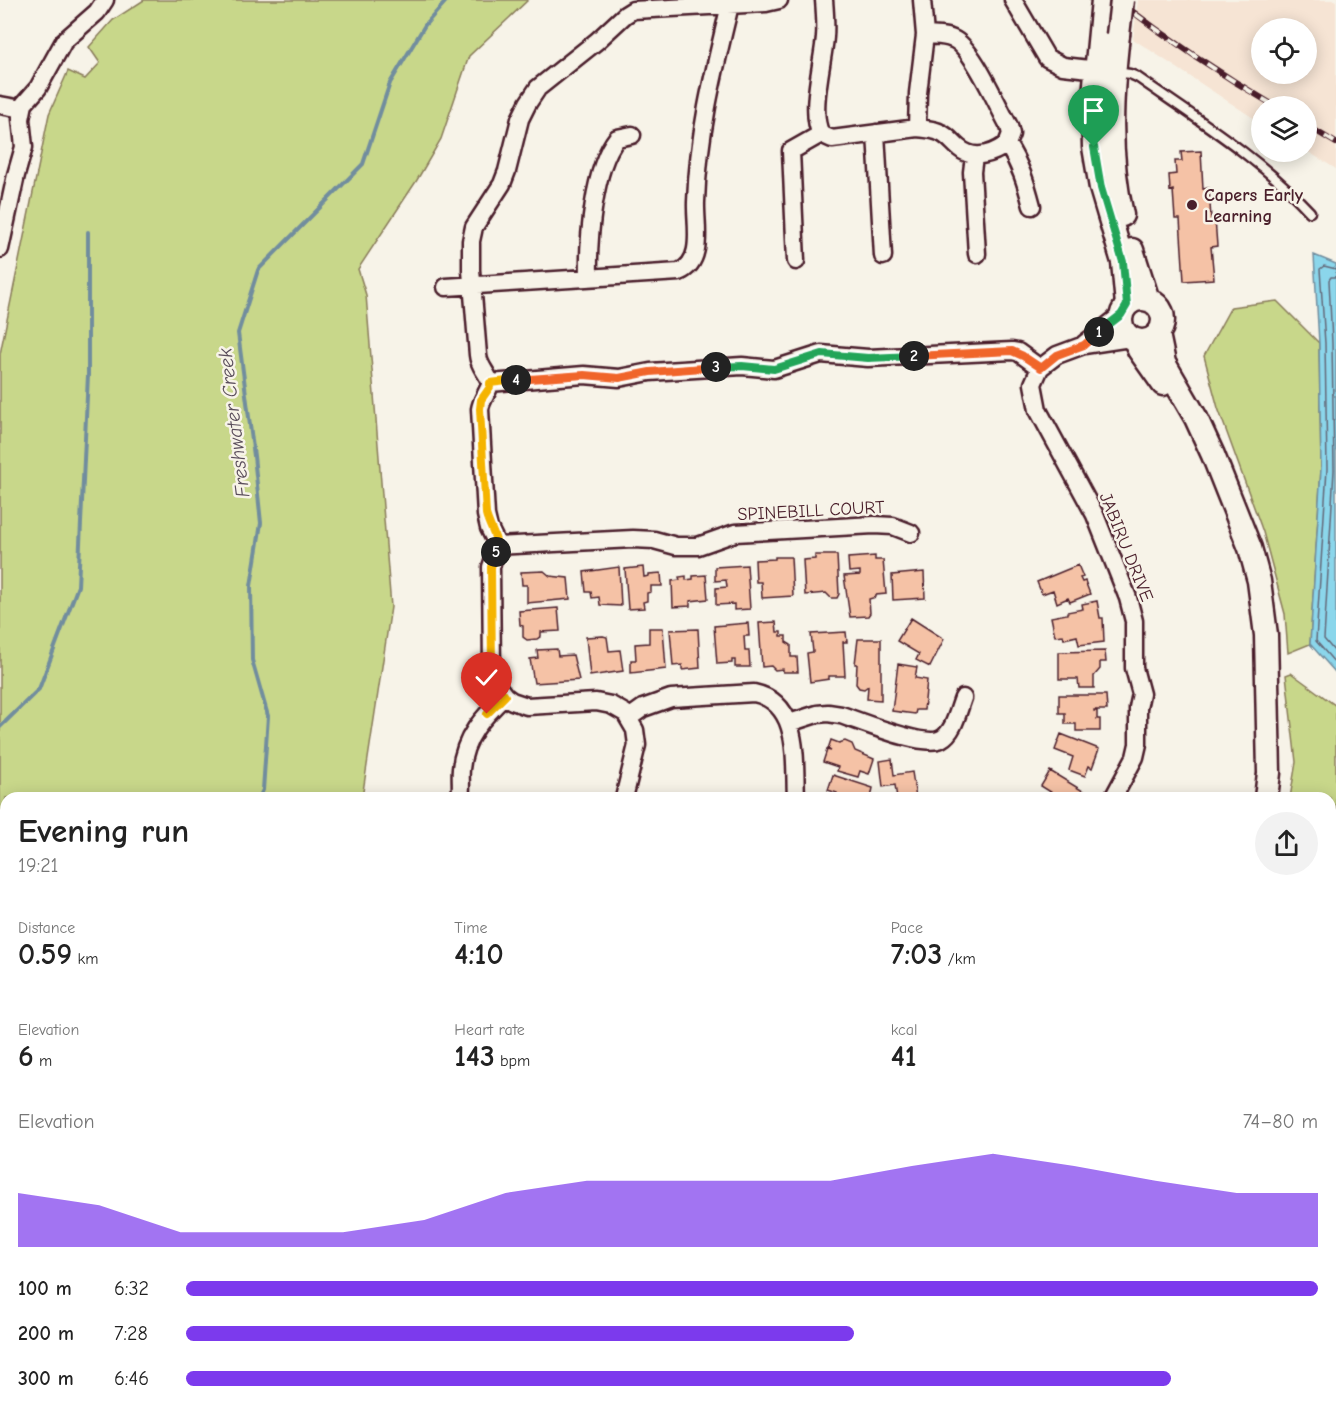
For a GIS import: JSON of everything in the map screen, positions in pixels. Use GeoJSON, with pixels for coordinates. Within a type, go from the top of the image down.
{"type":"FeatureCollection","features":[{"type":"Feature","properties":{"kind":"main road"},"geometry":{"type":"LineString","coordinates":[[1122,0],[1107,19],[1105,71],[1093,116],[1095,157],[1101,188],[1123,262],[1132,307],[1122,328],[1133,339],[1154,369],[1194,441],[1237,544],[1248,579],[1256,637],[1259,759],[1256,792]]}},
{"type":"Feature","properties":{"kind":"main road"},"geometry":{"type":"LineString","coordinates":[[1132,307],[1158,307],[1162,313],[1162,325],[1158,334],[1148,340],[1133,339]]}},
{"type":"Feature","properties":{"kind":"main road"},"geometry":{"type":"LineString","coordinates":[[1158,334],[1164,363],[1196,418],[1213,455],[1250,548],[1259,581],[1266,635],[1269,773],[1267,792]]}},
{"type":"Feature","properties":{"kind":"street"},"geometry":{"type":"LineString","coordinates":[[0,249],[24,147],[22,109],[38,88],[64,41],[97,12],[105,0]]}},
{"type":"Feature","properties":{"kind":"street"},"geometry":{"type":"LineString","coordinates":[[625,792],[637,745],[635,730],[629,718],[618,708],[604,703],[527,706],[505,696],[492,670],[491,567],[498,546],[489,528],[486,514],[480,409],[481,400],[490,387],[490,383],[478,361],[471,241],[474,227],[502,184],[520,119],[538,88],[597,41],[625,15],[633,10],[779,0]]}},
{"type":"Feature","properties":{"kind":"street"},"geometry":{"type":"LineString","coordinates":[[824,0],[825,39],[816,121],[821,134],[832,139],[917,128],[930,129],[941,133],[959,148],[974,156],[984,155],[1007,144],[1011,134],[1009,126],[977,66],[964,47],[956,39],[925,35]]}},
{"type":"Feature","properties":{"kind":"street"},"geometry":{"type":"LineString","coordinates":[[917,128],[918,93],[925,35],[922,0]]}},
{"type":"Feature","properties":{"kind":"street"},"geometry":{"type":"LineString","coordinates":[[1013,0],[1047,57],[1063,66],[1105,71]]}},
{"type":"Feature","properties":{"kind":"street"},"geometry":{"type":"LineString","coordinates":[[446,287],[679,273],[686,270],[694,259],[698,165],[705,107],[730,5]]}},
{"type":"Feature","properties":{"kind":"street"},"geometry":{"type":"LineString","coordinates":[[0,105],[22,109]]}},
{"type":"Feature","properties":{"kind":"street"},"geometry":{"type":"LineString","coordinates":[[876,133],[883,256]]}},
{"type":"Feature","properties":{"kind":"street"},"geometry":{"type":"LineString","coordinates":[[796,261],[791,152],[821,134]]}},
{"type":"Feature","properties":{"kind":"street"},"geometry":{"type":"LineString","coordinates":[[589,278],[589,238],[595,199],[606,157],[617,138],[632,135]]}},
{"type":"Feature","properties":{"kind":"street"},"geometry":{"type":"LineString","coordinates":[[1007,144],[1024,177],[1032,206]]}},
{"type":"Feature","properties":{"kind":"street"},"geometry":{"type":"LineString","coordinates":[[974,156],[972,172],[977,254]]}},
{"type":"Feature","properties":{"kind":"street"},"geometry":{"type":"LineString","coordinates":[[1084,345],[1132,307]]}},
{"type":"Feature","properties":{"kind":"street"},"geometry":{"type":"LineString","coordinates":[[490,383],[584,375],[619,378],[650,372],[742,366],[774,369],[822,354],[868,358],[1005,351],[1018,352],[1041,368],[1057,355],[1084,345],[1133,339]]}},
{"type":"Feature","properties":{"kind":"street","name":"JABIRU DRIVE"},"geometry":{"type":"LineString","coordinates":[[1041,368],[1034,384],[1038,410],[1095,515],[1128,598],[1134,621],[1134,668],[1141,694],[1138,708],[1138,744],[1135,757],[1116,792]]}},
{"type":"Feature","properties":{"kind":"street","name":"SPINEBILL COURT"},"geometry":{"type":"LineString","coordinates":[[498,546],[633,538],[654,540],[676,546],[698,546],[735,533],[874,525],[893,526],[911,533]]}},
{"type":"Feature","properties":{"kind":"street"},"geometry":{"type":"LineString","coordinates":[[629,718],[651,704],[671,698],[754,693],[763,695],[779,705],[789,723],[795,792]]}},
{"type":"Feature","properties":{"kind":"street"},"geometry":{"type":"LineString","coordinates":[[460,792],[460,771],[467,742],[475,727],[505,696]]}},
{"type":"Feature","properties":{"kind":"street"},"geometry":{"type":"LineString","coordinates":[[789,723],[828,713],[841,715],[915,740],[933,742],[948,734],[963,698]]}},
{"type":"Feature","properties":{"kind":"lane"},"geometry":{"type":"LineString","coordinates":[[1105,71],[1137,77],[1229,141],[1270,173],[1310,212]]}},
{"type":"Feature","properties":{"kind":"shaded area"},"geometry":{"type":"Polygon","coordinates":[[[1138,0],[1336,0],[1336,169],[1317,157],[1317,96],[1251,96],[1251,116],[1133,39],[1138,0]]]}},
{"type":"Feature","properties":{"kind":"green space"},"geometry":{"type":"Polygon","coordinates":[[[144,0],[528,0],[469,56],[441,139],[417,180],[358,269],[366,295],[391,607],[363,792],[0,792],[0,354],[49,114],[68,71],[85,79],[100,63],[89,47],[113,20],[144,0]]]}},
{"type":"Feature","properties":{"kind":"green space"},"geometry":{"type":"Polygon","coordinates":[[[1277,301],[1319,343],[1321,469],[1310,644],[1288,653],[1285,614],[1263,532],[1218,408],[1204,356],[1231,307],[1277,301]]]}},
{"type":"Feature","properties":{"kind":"green space"},"geometry":{"type":"Polygon","coordinates":[[[1291,673],[1336,706],[1336,792],[1291,792],[1296,762],[1286,675],[1291,673]]]}},
{"type":"Feature","properties":{"kind":"water"},"geometry":{"type":"Polygon","coordinates":[[[1314,255],[1336,264],[1336,673],[1310,644],[1321,469],[1319,343],[1314,255]]]}},
{"type":"Feature","properties":{"kind":"building","name":"Capers Early Learning"},"geometry":{"type":"Polygon","coordinates":[[[1201,151],[1203,189],[1209,188],[1211,219],[1215,219],[1217,246],[1211,247],[1214,279],[1184,281],[1180,219],[1175,219],[1173,190],[1170,191],[1169,175],[1176,174],[1175,161],[1182,161],[1181,152],[1201,151]]]}},
{"type":"Feature","properties":{"kind":"building"},"geometry":{"type":"Polygon","coordinates":[[[815,555],[837,555],[839,594],[837,598],[831,598],[826,593],[805,595],[803,560],[815,559],[815,555]]]}},
{"type":"Feature","properties":{"kind":"building"},"geometry":{"type":"Polygon","coordinates":[[[875,556],[875,560],[883,560],[886,594],[876,595],[869,599],[870,613],[868,616],[850,617],[844,576],[860,575],[860,571],[849,572],[848,558],[875,556]]]}},
{"type":"Feature","properties":{"kind":"building"},"geometry":{"type":"Polygon","coordinates":[[[775,557],[791,557],[793,596],[762,598],[761,582],[756,582],[755,560],[775,559],[775,557]]]}},
{"type":"Feature","properties":{"kind":"building"},"geometry":{"type":"Polygon","coordinates":[[[747,565],[750,609],[734,610],[734,604],[716,605],[716,588],[727,587],[726,580],[715,581],[715,567],[747,565]]]}},
{"type":"Feature","properties":{"kind":"building"},"geometry":{"type":"Polygon","coordinates":[[[1078,565],[1083,577],[1080,578],[1082,582],[1085,581],[1090,594],[1070,602],[1068,598],[1057,603],[1053,590],[1042,594],[1037,582],[1078,565]]]}},
{"type":"Feature","properties":{"kind":"building"},"geometry":{"type":"Polygon","coordinates":[[[619,567],[621,606],[600,605],[599,597],[592,598],[591,592],[586,592],[584,572],[619,567]]]}},
{"type":"Feature","properties":{"kind":"building"},"geometry":{"type":"Polygon","coordinates":[[[643,567],[644,577],[661,573],[662,586],[651,586],[651,592],[647,593],[647,601],[643,602],[644,608],[628,609],[625,569],[643,567]]]}},
{"type":"Feature","properties":{"kind":"building"},"geometry":{"type":"Polygon","coordinates":[[[544,571],[550,576],[568,578],[570,599],[527,603],[527,585],[522,585],[521,572],[544,571]]]}},
{"type":"Feature","properties":{"kind":"building"},"geometry":{"type":"Polygon","coordinates":[[[924,572],[925,598],[893,600],[892,575],[924,572]]]}},
{"type":"Feature","properties":{"kind":"building"},"geometry":{"type":"Polygon","coordinates":[[[706,575],[708,599],[690,601],[690,606],[673,607],[672,581],[680,580],[679,577],[686,576],[686,580],[693,579],[693,576],[706,575]]]}},
{"type":"Feature","properties":{"kind":"building"},"geometry":{"type":"Polygon","coordinates":[[[1097,601],[1100,618],[1103,618],[1104,642],[1079,645],[1077,636],[1064,639],[1063,635],[1055,636],[1051,617],[1083,609],[1082,604],[1097,601]]]}},
{"type":"Feature","properties":{"kind":"building"},"geometry":{"type":"Polygon","coordinates":[[[558,608],[560,631],[541,632],[541,636],[537,639],[527,640],[523,637],[519,611],[558,608]]]}},
{"type":"Feature","properties":{"kind":"building"},"geometry":{"type":"Polygon","coordinates":[[[911,618],[944,639],[930,667],[916,660],[919,654],[897,641],[911,618]]]}},
{"type":"Feature","properties":{"kind":"building"},"geometry":{"type":"Polygon","coordinates":[[[776,622],[777,632],[781,632],[781,636],[786,636],[786,642],[791,645],[791,657],[797,657],[798,672],[783,672],[783,669],[775,670],[771,666],[762,667],[759,623],[776,622]]]}},
{"type":"Feature","properties":{"kind":"building"},"geometry":{"type":"Polygon","coordinates":[[[748,623],[749,636],[744,636],[745,651],[749,651],[750,667],[735,667],[735,660],[732,660],[732,663],[717,664],[714,626],[748,623]]]}},
{"type":"Feature","properties":{"kind":"building"},"geometry":{"type":"Polygon","coordinates":[[[649,628],[663,628],[666,669],[631,673],[631,660],[636,660],[635,644],[649,643],[649,628]]]}},
{"type":"Feature","properties":{"kind":"building"},"geometry":{"type":"Polygon","coordinates":[[[698,629],[700,668],[682,670],[682,665],[673,666],[670,630],[698,629]]]}},
{"type":"Feature","properties":{"kind":"building"},"geometry":{"type":"Polygon","coordinates":[[[846,632],[847,642],[843,642],[845,676],[829,676],[829,679],[810,682],[807,653],[813,652],[811,634],[846,632]]]}},
{"type":"Feature","properties":{"kind":"building"},"geometry":{"type":"Polygon","coordinates":[[[586,637],[607,637],[609,651],[620,650],[623,671],[590,676],[586,637]]]}},
{"type":"Feature","properties":{"kind":"building"},"geometry":{"type":"Polygon","coordinates":[[[858,639],[881,639],[881,700],[867,699],[868,686],[864,689],[859,688],[856,684],[857,664],[855,664],[858,639]]]}},
{"type":"Feature","properties":{"kind":"building"},"geometry":{"type":"Polygon","coordinates":[[[557,649],[558,656],[573,655],[579,680],[534,683],[530,659],[538,658],[537,650],[557,649]]]}},
{"type":"Feature","properties":{"kind":"building"},"geometry":{"type":"Polygon","coordinates":[[[1105,651],[1106,662],[1100,662],[1100,669],[1094,676],[1094,688],[1079,688],[1078,679],[1059,679],[1059,652],[1105,651]]]}},
{"type":"Feature","properties":{"kind":"building"},"geometry":{"type":"Polygon","coordinates":[[[898,664],[917,667],[915,678],[927,680],[924,710],[916,710],[915,714],[892,711],[898,664]]]}},
{"type":"Feature","properties":{"kind":"building"},"geometry":{"type":"Polygon","coordinates":[[[1059,695],[1106,695],[1107,710],[1094,710],[1097,711],[1097,719],[1100,719],[1100,731],[1076,731],[1076,724],[1065,724],[1065,713],[1059,713],[1059,695]]]}},
{"type":"Feature","properties":{"kind":"building"},"geometry":{"type":"Polygon","coordinates":[[[1061,734],[1099,749],[1092,768],[1089,766],[1085,776],[1069,770],[1073,757],[1055,750],[1061,734]]]}},
{"type":"Feature","properties":{"kind":"building"},"geometry":{"type":"Polygon","coordinates":[[[831,740],[852,744],[855,751],[874,759],[869,774],[860,771],[858,777],[837,771],[838,767],[823,762],[827,750],[831,751],[828,749],[831,740]]]}},
{"type":"Feature","properties":{"kind":"building"},"geometry":{"type":"Polygon","coordinates":[[[892,759],[894,775],[912,772],[915,792],[896,792],[895,785],[883,787],[880,761],[892,759]]]}},
{"type":"Feature","properties":{"kind":"building"},"geometry":{"type":"Polygon","coordinates":[[[1050,771],[1083,791],[1051,792],[1041,786],[1050,771]]]}},
{"type":"Feature","properties":{"kind":"building"},"geometry":{"type":"Polygon","coordinates":[[[833,775],[873,788],[872,792],[828,790],[833,775]]]}},
{"type":"Feature","properties":{"kind":"waterway","name":"Freshwater Creek"},"geometry":{"type":"LineString","coordinates":[[262,792],[268,716],[252,660],[251,586],[261,523],[238,333],[258,270],[363,164],[390,83],[425,25],[447,0]]}},
{"type":"Feature","properties":{"kind":"waterway","name":"Freshwater Creek"},"geometry":{"type":"LineString","coordinates":[[0,727],[39,689],[78,586],[88,375],[88,232]]}},
{"type":"Feature","properties":{"kind":"railway"},"geometry":{"type":"LineString","coordinates":[[1117,0],[1194,56],[1259,96]]}},
{"type":"Feature","properties":{"kind":"railway"},"geometry":{"type":"LineString","coordinates":[[1317,132],[1336,143]]}},
{"type":"Feature","properties":{"kind":"place","name":"Capers Early Learning"},"geometry":{"type":"Point","coordinates":[1192,205]}},
{"type":"Feature","properties":{"kind":"route"},"geometry":{"type":"LineString","coordinates":[[487,714],[505,696],[492,670],[491,567],[498,549],[498,542],[489,528],[486,514],[480,409],[481,400],[490,387],[490,383],[584,375],[619,378],[650,372],[742,366],[774,369],[822,354],[868,358],[1012,351],[1018,352],[1041,368],[1057,355],[1084,345],[1121,315],[1127,305],[1123,262],[1101,188],[1094,147]]}}]}
